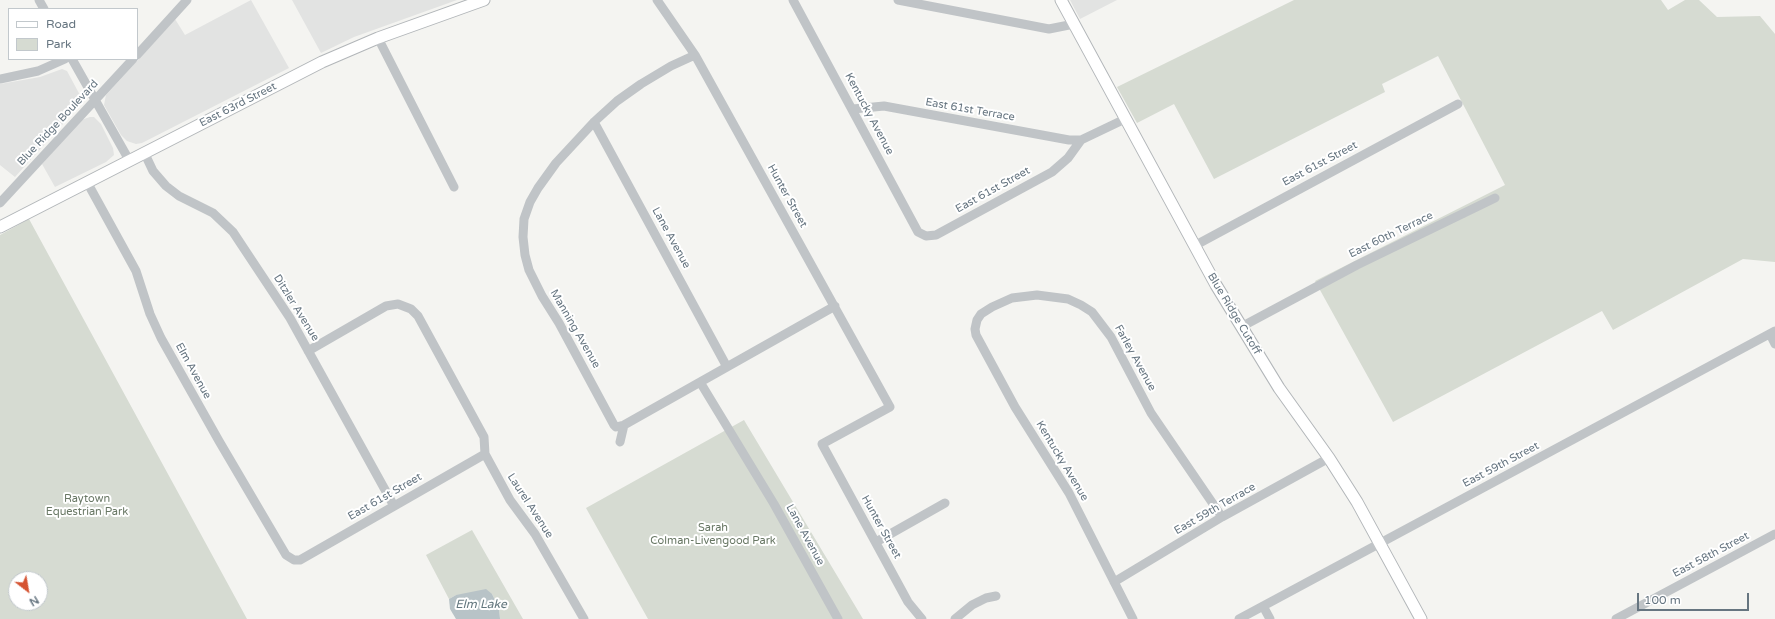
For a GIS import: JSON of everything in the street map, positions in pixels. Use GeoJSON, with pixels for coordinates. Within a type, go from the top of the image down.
{"type":"FeatureCollection","features":[{"type":"Feature","properties":{"kind":"main road","name":"East 63rd Street"},"geometry":{"type":"LineString","coordinates":[[0,227],[322,62],[378,38],[484,0]]}},
{"type":"Feature","properties":{"kind":"main road","name":"Blue Ridge Cutoff"},"geometry":{"type":"LineString","coordinates":[[1061,0],[1194,246],[1279,388],[1329,458],[1357,502],[1421,619]]}},
{"type":"Feature","properties":{"kind":"street"},"geometry":{"type":"LineString","coordinates":[[138,54],[187,0]]}},
{"type":"Feature","properties":{"kind":"street","name":"Hunter Street"},"geometry":{"type":"LineString","coordinates":[[657,0],[695,55],[890,407],[822,444],[908,602],[922,619]]}},
{"type":"Feature","properties":{"kind":"street"},"geometry":{"type":"LineString","coordinates":[[898,0],[935,3],[1049,29],[1074,24]]}},
{"type":"Feature","properties":{"kind":"street","name":"Kentucky Avenue"},"geometry":{"type":"LineString","coordinates":[[795,1],[854,109],[918,232],[926,236]]}},
{"type":"Feature","properties":{"kind":"street"},"geometry":{"type":"LineString","coordinates":[[378,38],[454,188]]}},
{"type":"Feature","properties":{"kind":"street"},"geometry":{"type":"LineString","coordinates":[[594,122],[641,84],[671,66],[695,55]]}},
{"type":"Feature","properties":{"kind":"street"},"geometry":{"type":"LineString","coordinates":[[0,79],[38,71],[63,60]]}},
{"type":"Feature","properties":{"kind":"street"},"geometry":{"type":"LineString","coordinates":[[73,60],[129,160]]}},
{"type":"Feature","properties":{"kind":"street","name":"Blue Ridge Boulevard"},"geometry":{"type":"LineString","coordinates":[[0,203],[132,60]]}},
{"type":"Feature","properties":{"kind":"street","name":"East 61st Street"},"geometry":{"type":"LineString","coordinates":[[1194,246],[1458,104]]}},
{"type":"Feature","properties":{"kind":"street","name":"East 61st Terrace"},"geometry":{"type":"LineString","coordinates":[[854,109],[884,106],[1069,140],[1081,140]]}},
{"type":"Feature","properties":{"kind":"street","name":"East 61st Street"},"geometry":{"type":"LineString","coordinates":[[926,236],[936,235],[1052,172],[1068,158],[1081,140],[1125,119]]}},
{"type":"Feature","properties":{"kind":"street","name":"Manning Avenue"},"geometry":{"type":"LineString","coordinates":[[594,122],[556,163],[530,202],[524,219],[523,231],[525,255],[529,270],[542,296],[559,323],[614,425],[616,427],[624,426]]}},
{"type":"Feature","properties":{"kind":"street","name":"Lane Avenue"},"geometry":{"type":"LineString","coordinates":[[594,122],[727,367]]}},
{"type":"Feature","properties":{"kind":"street","name":"Ditzler Avenue"},"geometry":{"type":"LineString","coordinates":[[144,152],[153,171],[166,186],[179,196],[213,213],[233,232],[290,318],[394,506]]}},
{"type":"Feature","properties":{"kind":"street","name":"Elm Avenue"},"geometry":{"type":"LineString","coordinates":[[87,182],[136,271],[150,314],[169,352],[218,441],[286,555],[297,560]]}},
{"type":"Feature","properties":{"kind":"street","name":"East 60th Terrace"},"geometry":{"type":"LineString","coordinates":[[1241,326],[1357,265],[1495,198]]}},
{"type":"Feature","properties":{"kind":"street","name":"Farley Avenue"},"geometry":{"type":"LineString","coordinates":[[980,316],[992,307],[1012,298],[1037,295],[1068,299],[1092,312],[1111,337],[1151,413],[1222,517]]}},
{"type":"Feature","properties":{"kind":"street","name":"Laurel Avenue"},"geometry":{"type":"LineString","coordinates":[[308,351],[386,306],[401,305],[411,309],[418,316],[484,437],[485,454],[510,500],[535,534],[584,619]]}},
{"type":"Feature","properties":{"kind":"street"},"geometry":{"type":"LineString","coordinates":[[620,442],[624,426],[835,306]]}},
{"type":"Feature","properties":{"kind":"street","name":"Kentucky Avenue"},"geometry":{"type":"LineString","coordinates":[[980,316],[977,320],[975,329],[976,335],[1015,407],[1069,494],[1133,619]]}},
{"type":"Feature","properties":{"kind":"street"},"geometry":{"type":"LineString","coordinates":[[1772,333],[1775,344]]}},
{"type":"Feature","properties":{"kind":"street","name":"East 59th Street"},"geometry":{"type":"LineString","coordinates":[[1239,619],[1772,333]]}},
{"type":"Feature","properties":{"kind":"street","name":"Lane Avenue"},"geometry":{"type":"LineString","coordinates":[[700,382],[774,504],[838,619]]}},
{"type":"Feature","properties":{"kind":"street","name":"East 61st Street"},"geometry":{"type":"LineString","coordinates":[[297,560],[300,560],[485,454]]}},
{"type":"Feature","properties":{"kind":"street","name":"East 59th Terrace"},"geometry":{"type":"LineString","coordinates":[[1114,582],[1222,517],[1329,458]]}},
{"type":"Feature","properties":{"kind":"street"},"geometry":{"type":"LineString","coordinates":[[876,542],[945,503]]}},
{"type":"Feature","properties":{"kind":"street","name":"East 58th Street"},"geometry":{"type":"LineString","coordinates":[[1616,619],[1775,534]]}},
{"type":"Feature","properties":{"kind":"street"},"geometry":{"type":"LineString","coordinates":[[955,619],[972,605],[986,598],[996,596]]}},
{"type":"Feature","properties":{"kind":"street"},"geometry":{"type":"LineString","coordinates":[[1263,606],[1270,619]]}},
{"type":"Feature","properties":{"kind":"shaded area"},"geometry":{"type":"Polygon","coordinates":[[[251,0],[289,68],[142,143],[136,144],[127,141],[121,135],[104,105],[106,95],[175,19],[185,35],[251,0]]]}},
{"type":"Feature","properties":{"kind":"shaded area"},"geometry":{"type":"Polygon","coordinates":[[[292,0],[457,0],[354,37],[321,53],[292,0]]]}},
{"type":"Feature","properties":{"kind":"shaded area"},"geometry":{"type":"Polygon","coordinates":[[[1070,0],[1117,0],[1080,19],[1070,0]]]}},
{"type":"Feature","properties":{"kind":"shaded area"},"geometry":{"type":"Polygon","coordinates":[[[62,69],[67,71],[81,97],[81,104],[15,177],[0,165],[0,84],[40,77],[62,69]]]}},
{"type":"Feature","properties":{"kind":"shaded area"},"geometry":{"type":"Polygon","coordinates":[[[94,117],[101,124],[113,148],[114,155],[106,162],[55,187],[42,164],[81,120],[94,117]]]}},
{"type":"Feature","properties":{"kind":"green space"},"geometry":{"type":"Polygon","coordinates":[[[1294,0],[1661,0],[1668,10],[1685,0],[1699,0],[1717,17],[1760,16],[1775,34],[1775,262],[1743,259],[1613,330],[1602,311],[1393,422],[1315,281],[1505,185],[1438,56],[1382,84],[1385,92],[1214,179],[1174,104],[1137,123],[1117,87],[1294,0]]]}},
{"type":"Feature","properties":{"kind":"green space","name":"Raytown Equestrian Park"},"geometry":{"type":"Polygon","coordinates":[[[29,219],[247,619],[0,619],[0,235],[29,219]]]}},
{"type":"Feature","properties":{"kind":"green space","name":"Sarah Colman-Livengood Park"},"geometry":{"type":"Polygon","coordinates":[[[744,420],[863,619],[648,619],[586,508],[744,420]]]}},
{"type":"Feature","properties":{"kind":"green space"},"geometry":{"type":"Polygon","coordinates":[[[472,530],[523,619],[500,619],[499,608],[492,594],[456,595],[449,599],[426,555],[472,530]]]}},
{"type":"Feature","properties":{"kind":"water","name":"Elm Lake"},"geometry":{"type":"Polygon","coordinates":[[[486,589],[492,594],[499,608],[500,619],[456,619],[450,609],[449,599],[456,595],[486,589]]]}}]}
